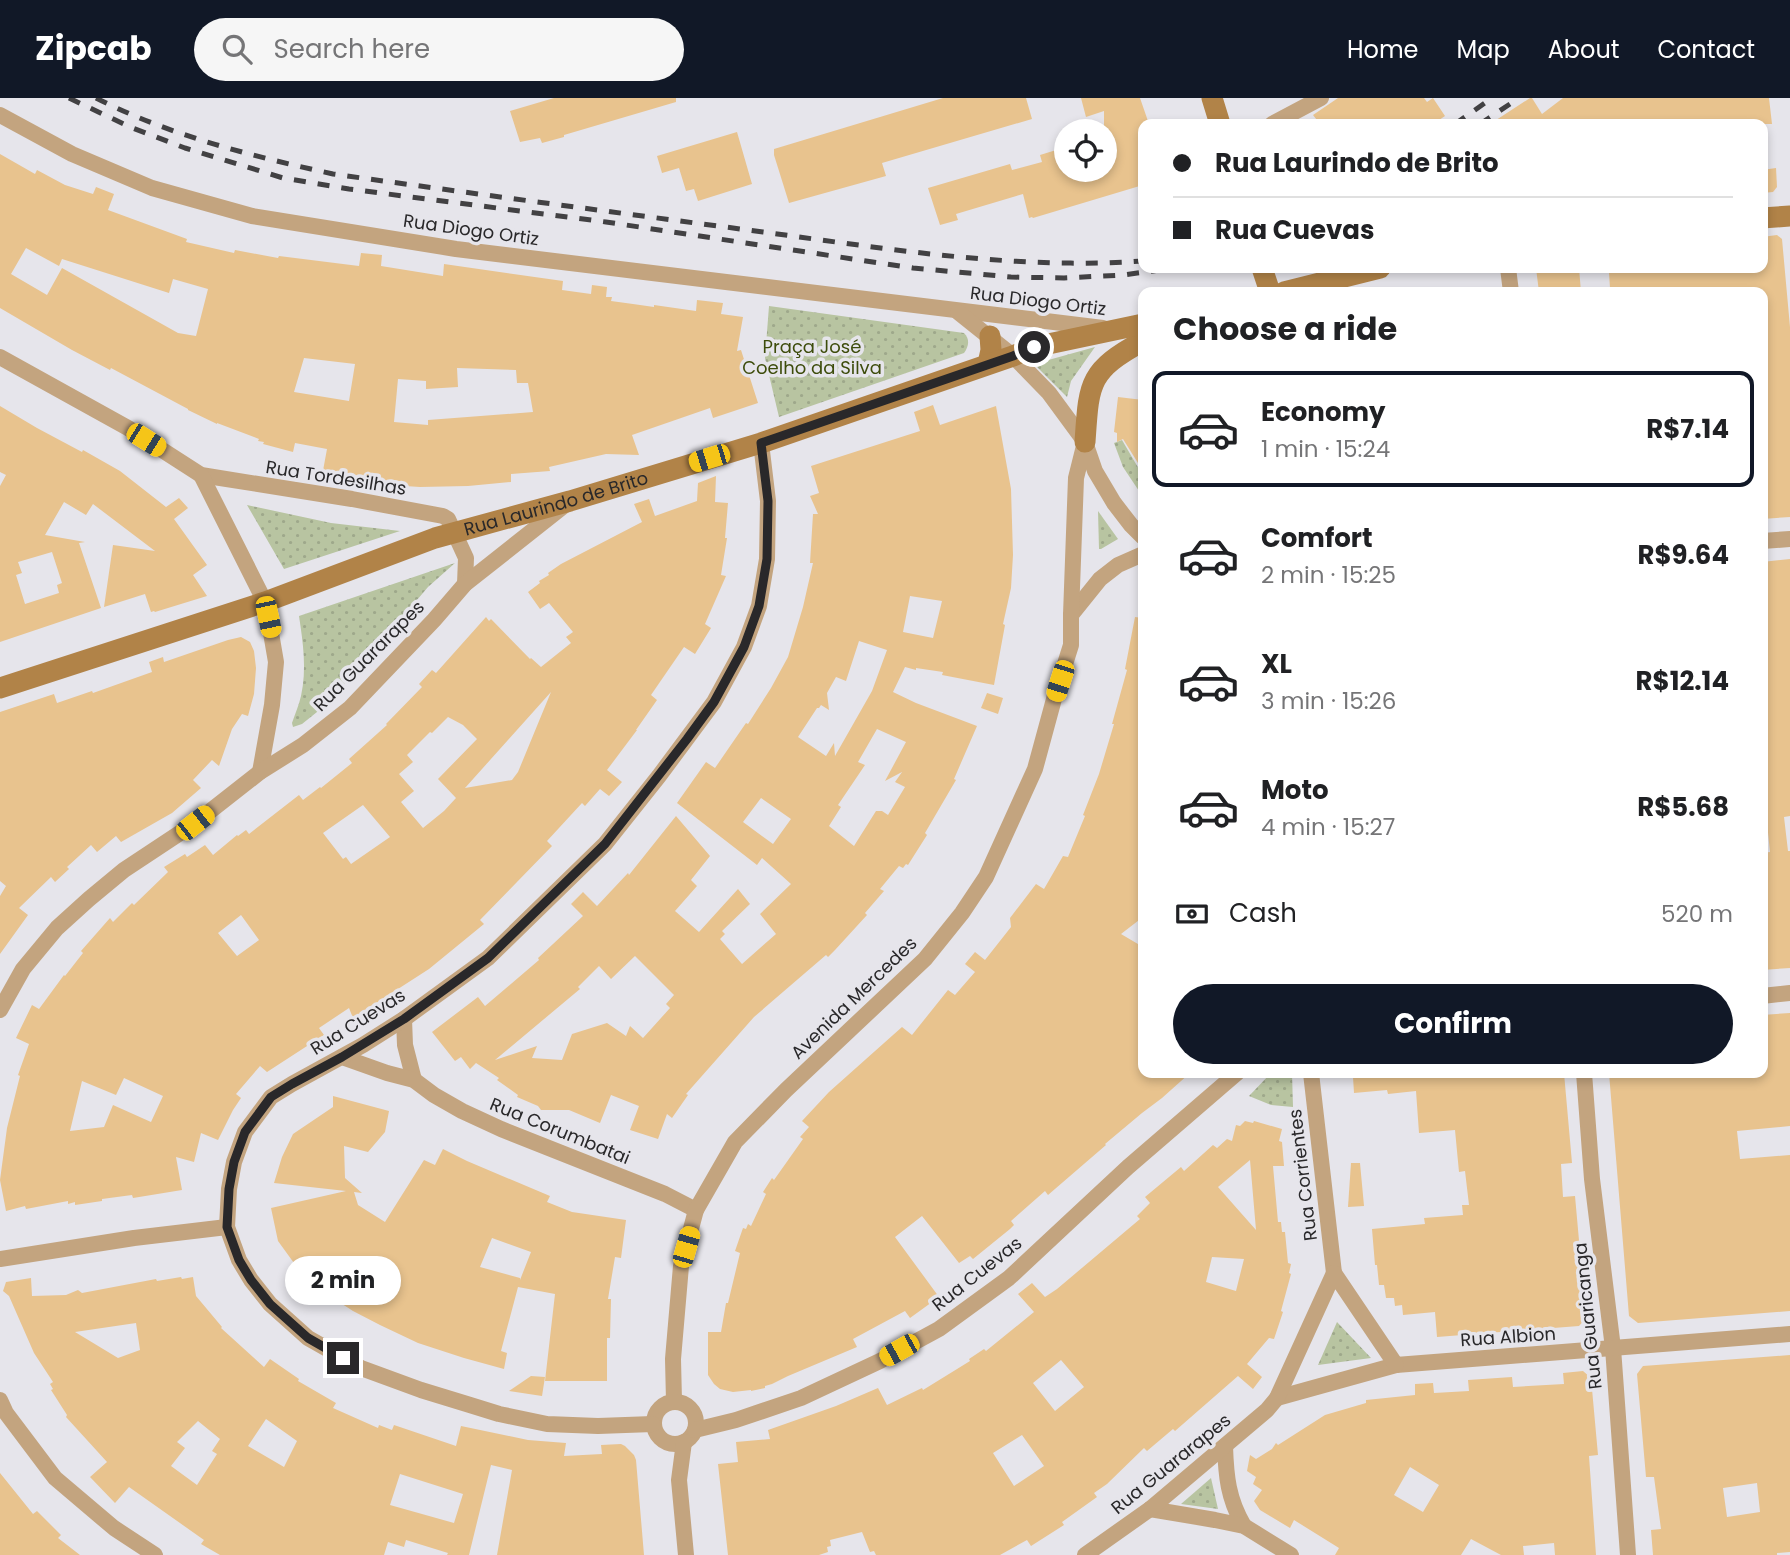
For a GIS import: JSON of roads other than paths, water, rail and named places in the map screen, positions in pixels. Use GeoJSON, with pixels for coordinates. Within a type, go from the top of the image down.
{"type":"FeatureCollection","features":[{"type":"Feature","properties":{"kind":"street"},"geometry":{"type":"LineString","coordinates":[[1212,98],[1218,119]]}},
{"type":"Feature","properties":{"kind":"street"},"geometry":{"type":"LineString","coordinates":[[1281,119],[1321,98]]}},
{"type":"Feature","properties":{"kind":"street","name":"Rua Diogo Ortiz"},"geometry":{"type":"LineString","coordinates":[[0,115],[72,154],[152,188],[252,216],[456,249],[1116,330]]}},
{"type":"Feature","properties":{"kind":"street"},"geometry":{"type":"LineString","coordinates":[[1768,218],[1790,216]]}},
{"type":"Feature","properties":{"kind":"street"},"geometry":{"type":"LineString","coordinates":[[1304,287],[1360,273]]}},
{"type":"Feature","properties":{"kind":"street","name":"Rua Diogo Ortiz"},"geometry":{"type":"LineString","coordinates":[[956,310],[1017,360]]}},
{"type":"Feature","properties":{"kind":"street","name":"Rua Laurindo de Brito"},"geometry":{"type":"LineString","coordinates":[[0,688],[265,602],[435,538],[570,501],[761,443],[988,364],[1017,360],[1034,347],[1138,325]]}},
{"type":"Feature","properties":{"kind":"street"},"geometry":{"type":"LineString","coordinates":[[988,364],[990,336]]}},
{"type":"Feature","properties":{"kind":"street"},"geometry":{"type":"LineString","coordinates":[[1085,442],[1088,399],[1100,370],[1138,344]]}},
{"type":"Feature","properties":{"kind":"street","name":"Rua Tordesilhas"},"geometry":{"type":"LineString","coordinates":[[0,357],[128,428],[201,475],[425,512],[448,519],[456,534]]}},
{"type":"Feature","properties":{"kind":"street"},"geometry":{"type":"LineString","coordinates":[[1017,360],[1049,393],[1085,442],[1095,471],[1114,503],[1138,532]]}},
{"type":"Feature","properties":{"kind":"street","name":"Avenida Mercedes"},"geometry":{"type":"LineString","coordinates":[[674,1401],[673,1359],[681,1266],[696,1210],[735,1142],[925,959],[962,913],[986,877],[1035,768],[1071,645],[1076,478],[1085,442]]}},
{"type":"Feature","properties":{"kind":"street","name":"Rua Cuevas"},"geometry":{"type":"LineString","coordinates":[[653,1424],[547,1424],[489,1411],[361,1368],[308,1338],[270,1304],[251,1280],[239,1260],[227,1227],[229,1189],[234,1162],[245,1132],[271,1097],[404,1019],[488,958],[605,844],[714,702],[744,647],[759,606],[767,559],[768,501],[761,443]]}},
{"type":"Feature","properties":{"kind":"street"},"geometry":{"type":"LineString","coordinates":[[201,475],[265,602],[276,662],[272,705],[260,772]]}},
{"type":"Feature","properties":{"kind":"street","name":"Rua Guararapes"},"geometry":{"type":"LineString","coordinates":[[0,1010],[23,969],[57,928],[89,899],[124,870],[195,823],[260,772],[303,745],[350,708],[465,584],[570,501]]}},
{"type":"Feature","properties":{"kind":"street"},"geometry":{"type":"LineString","coordinates":[[456,534],[466,558],[465,584]]}},
{"type":"Feature","properties":{"kind":"street"},"geometry":{"type":"LineString","coordinates":[[1768,541],[1790,539]]}},
{"type":"Feature","properties":{"kind":"street"},"geometry":{"type":"LineString","coordinates":[[1070,615],[1100,579],[1118,565],[1138,556]]}},
{"type":"Feature","properties":{"kind":"street"},"geometry":{"type":"LineString","coordinates":[[1768,995],[1790,993]]}},
{"type":"Feature","properties":{"kind":"street"},"geometry":{"type":"LineString","coordinates":[[404,1019],[405,1045],[414,1080]]}},
{"type":"Feature","properties":{"kind":"street","name":"Rua Corumbatai"},"geometry":{"type":"LineString","coordinates":[[342,1057],[414,1080],[434,1096],[472,1115],[665,1194],[696,1210]]}},
{"type":"Feature","properties":{"kind":"street","name":"Rua Cuevas"},"geometry":{"type":"LineString","coordinates":[[685,1432],[736,1420],[801,1398],[880,1361],[939,1329],[1009,1278],[1128,1167],[1231,1078]]}},
{"type":"Feature","properties":{"kind":"street","name":"Rua Corrientes"},"geometry":{"type":"LineString","coordinates":[[1312,1078],[1334,1273]]}},
{"type":"Feature","properties":{"kind":"street","name":"Rua Guaricanga"},"geometry":{"type":"LineString","coordinates":[[1584,1078],[1592,1179],[1613,1348],[1628,1555]]}},
{"type":"Feature","properties":{"kind":"street"},"geometry":{"type":"LineString","coordinates":[[0,1259],[227,1227]]}},
{"type":"Feature","properties":{"kind":"street"},"geometry":{"type":"LineString","coordinates":[[1334,1273],[1396,1365]]}},
{"type":"Feature","properties":{"kind":"street"},"geometry":{"type":"LineString","coordinates":[[1277,1398],[1334,1273]]}},
{"type":"Feature","properties":{"kind":"street","name":"Rua Albion"},"geometry":{"type":"LineString","coordinates":[[1277,1398],[1396,1365],[1790,1334]]}},
{"type":"Feature","properties":{"kind":"street","name":"Rua Guararapes"},"geometry":{"type":"LineString","coordinates":[[1085,1555],[1150,1509],[1267,1410],[1277,1398]]}},
{"type":"Feature","properties":{"kind":"street"},"geometry":{"type":"LineString","coordinates":[[0,1399],[6,1413],[55,1478],[114,1528],[155,1555]]}},
{"type":"Feature","properties":{"kind":"street"},"geometry":{"type":"LineString","coordinates":[[685,1432],[660,1439],[653,1424],[659,1408],[674,1401],[690,1407],[679,1480],[686,1555]]}},
{"type":"Feature","properties":{"kind":"street"},"geometry":{"type":"LineString","coordinates":[[1225,1446],[1230,1498],[1244,1526]]}},
{"type":"Feature","properties":{"kind":"street"},"geometry":{"type":"LineString","coordinates":[[1150,1509],[1244,1526],[1291,1555]]}},
{"type":"Feature","properties":{"kind":"railway"},"geometry":{"type":"LineString","coordinates":[[69,98],[130,127],[185,148],[283,178],[349,189],[606,222],[913,268],[1011,277],[1064,278],[1138,273]]}},
{"type":"Feature","properties":{"kind":"railway"},"geometry":{"type":"LineString","coordinates":[[96,98],[183,134],[242,152],[333,174],[953,256],[1048,263],[1138,261]]}},
{"type":"Feature","properties":{"kind":"railway"},"geometry":{"type":"LineString","coordinates":[[1462,119],[1492,98]]}},
{"type":"Feature","properties":{"kind":"railway"},"geometry":{"type":"LineString","coordinates":[[1488,119],[1519,98]]}},
{"type":"Feature","properties":{"kind":"park label","name":"Praça José Coelho da Silva"},"geometry":{"type":"Point","coordinates":[812,357]}}]}
